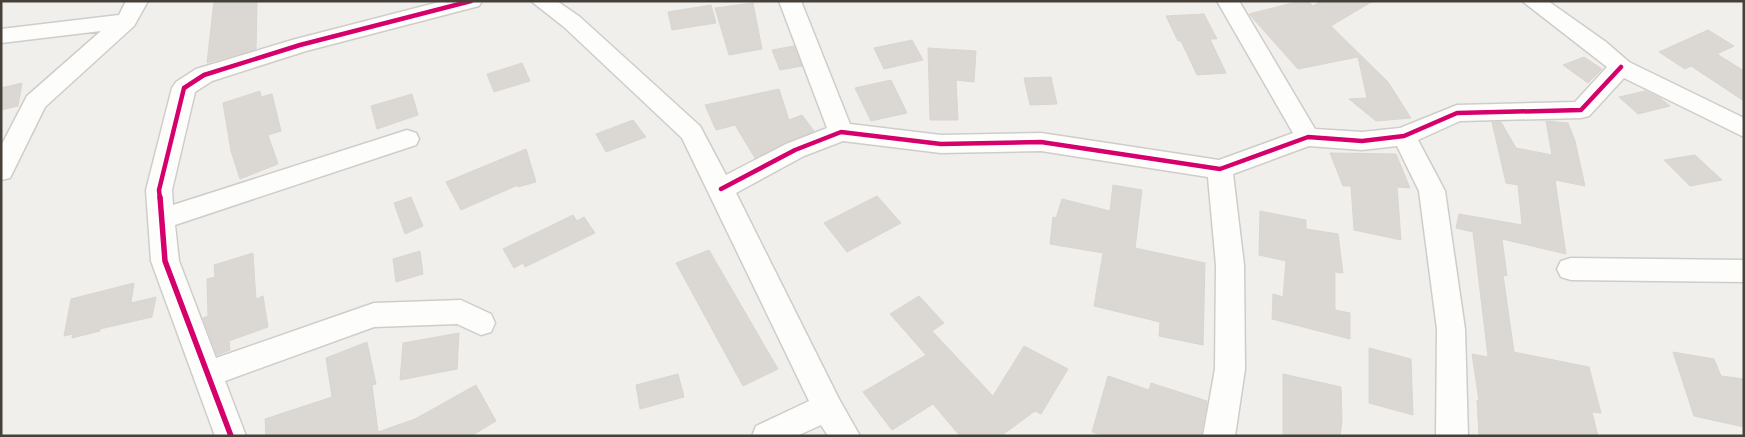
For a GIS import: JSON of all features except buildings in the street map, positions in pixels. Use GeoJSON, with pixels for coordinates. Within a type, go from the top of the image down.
{"type":"FeatureCollection","features":[{"type":"Feature","properties":{"kind":"street"},"geometry":{"type":"LineString","coordinates":[[231,436],[165,262],[159,190],[184,88],[192,81],[204,75],[300,46],[471,1]]}},
{"type":"Feature","properties":{"kind":"street"},"geometry":{"type":"LineString","coordinates":[[542,1],[572,22],[691,132],[722,189],[828,409],[845,436]]}},
{"type":"Feature","properties":{"kind":"street"},"geometry":{"type":"LineString","coordinates":[[790,1],[841,132]]}},
{"type":"Feature","properties":{"kind":"street"},"geometry":{"type":"LineString","coordinates":[[1228,1],[1308,137]]}},
{"type":"Feature","properties":{"kind":"street"},"geometry":{"type":"LineString","coordinates":[[1533,1],[1598,47],[1621,67],[1744,128]]}},
{"type":"Feature","properties":{"kind":"street"},"geometry":{"type":"LineString","coordinates":[[1,36],[131,11]]}},
{"type":"Feature","properties":{"kind":"street"},"geometry":{"type":"LineString","coordinates":[[1,171],[34,102],[131,11]]}},
{"type":"Feature","properties":{"kind":"street"},"geometry":{"type":"LineString","coordinates":[[722,189],[795,150],[841,132],[941,144],[1041,142],[1220,170],[1308,137],[1362,141],[1404,136],[1456,114],[1581,110],[1621,67]]}},
{"type":"Feature","properties":{"kind":"street"},"geometry":{"type":"LineString","coordinates":[[1404,136],[1432,191],[1451,329],[1452,436]]}},
{"type":"Feature","properties":{"kind":"street"},"geometry":{"type":"LineString","coordinates":[[161,219],[407,139]]}},
{"type":"Feature","properties":{"kind":"street"},"geometry":{"type":"LineString","coordinates":[[1219,436],[1230,369],[1230,265],[1220,170]]}},
{"type":"Feature","properties":{"kind":"street"},"geometry":{"type":"LineString","coordinates":[[1571,269],[1744,272]]}},
{"type":"Feature","properties":{"kind":"street"},"geometry":{"type":"LineString","coordinates":[[208,374],[374,315],[461,312],[481,323]]}},
{"type":"Feature","properties":{"kind":"street"},"geometry":{"type":"LineString","coordinates":[[767,436],[807,415],[828,409]]}},
{"type":"Feature","properties":{"kind":"cycle path"},"geometry":{"type":"LineString","coordinates":[[231,436],[165,261],[159,190],[184,88],[204,75],[300,45],[471,1]]}},
{"type":"Feature","properties":{"kind":"cycle path"},"geometry":{"type":"LineString","coordinates":[[721,189],[795,150],[841,132],[941,144],[1041,142],[1220,169],[1308,137],[1362,141],[1404,136],[1457,113],[1581,110],[1621,67]]}}]}
